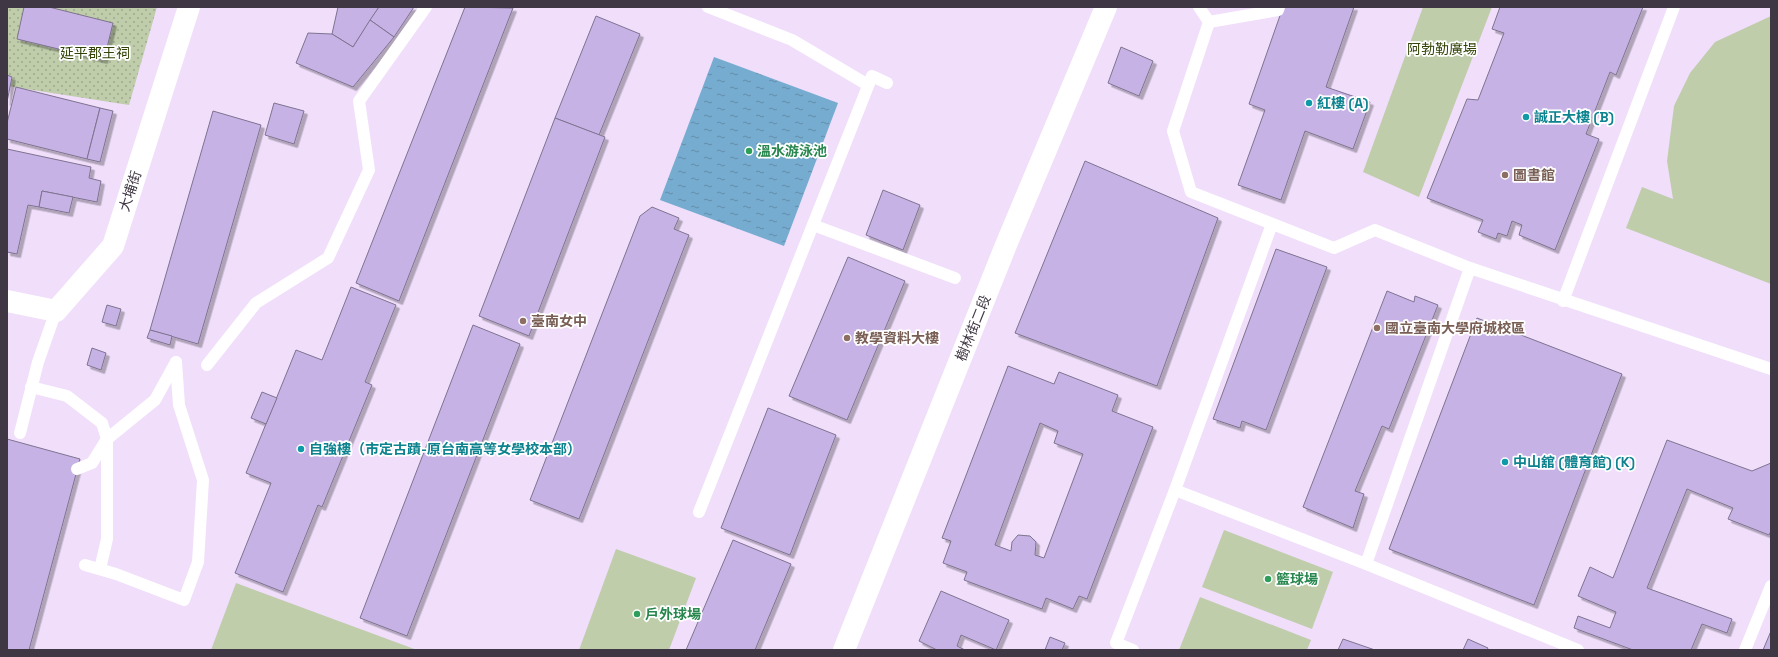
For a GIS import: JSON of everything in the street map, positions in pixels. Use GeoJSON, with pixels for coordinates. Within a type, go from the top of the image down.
{"type":"FeatureCollection","features":[{"type":"Feature","properties":{"kind":"street","name":"大埔街"},"geometry":{"type":"LineString","coordinates":[[56,310],[113,246],[189,7]]}},
{"type":"Feature","properties":{"kind":"street","name":"樹林街二段"},"geometry":{"type":"LineString","coordinates":[[844,650],[1004,251],[1106,7]]}},
{"type":"Feature","properties":{"kind":"street"},"geometry":{"type":"LineString","coordinates":[[7,301],[56,310]]}},
{"type":"Feature","properties":{"kind":"lane"},"geometry":{"type":"LineString","coordinates":[[206,365],[256,304],[328,258],[369,170],[359,101],[426,7]]}},
{"type":"Feature","properties":{"kind":"lane"},"geometry":{"type":"LineString","coordinates":[[708,7],[792,40],[868,85]]}},
{"type":"Feature","properties":{"kind":"lane"},"geometry":{"type":"LineString","coordinates":[[1199,7],[1209,22]]}},
{"type":"Feature","properties":{"kind":"lane"},"geometry":{"type":"LineString","coordinates":[[1209,22],[1278,10],[1280,7]]}},
{"type":"Feature","properties":{"kind":"lane"},"geometry":{"type":"LineString","coordinates":[[1563,301],[1674,7]]}},
{"type":"Feature","properties":{"kind":"lane"},"geometry":{"type":"LineString","coordinates":[[1209,22],[1173,131],[1192,192],[1334,248],[1375,230],[1470,268],[1563,301],[1771,370]]}},
{"type":"Feature","properties":{"kind":"lane"},"geometry":{"type":"LineString","coordinates":[[699,512],[868,85],[872,76],[887,83]]}},
{"type":"Feature","properties":{"kind":"lane"},"geometry":{"type":"LineString","coordinates":[[1133,650],[1116,643],[1175,490],[1272,224]]}},
{"type":"Feature","properties":{"kind":"lane"},"geometry":{"type":"LineString","coordinates":[[813,225],[955,278]]}},
{"type":"Feature","properties":{"kind":"lane"},"geometry":{"type":"LineString","coordinates":[[1366,564],[1470,268]]}},
{"type":"Feature","properties":{"kind":"lane"},"geometry":{"type":"LineString","coordinates":[[20,433],[38,362],[56,310]]}},
{"type":"Feature","properties":{"kind":"lane"},"geometry":{"type":"LineString","coordinates":[[77,469],[92,463],[107,439],[155,400],[176,362],[179,405],[203,480],[198,562],[184,600],[100,569],[85,565]]}},
{"type":"Feature","properties":{"kind":"lane"},"geometry":{"type":"LineString","coordinates":[[31,387],[67,396],[102,423],[107,439],[107,539],[100,569]]}},
{"type":"Feature","properties":{"kind":"lane"},"geometry":{"type":"LineString","coordinates":[[1175,490],[1366,564],[1578,650]]}},
{"type":"Feature","properties":{"kind":"lane"},"geometry":{"type":"LineString","coordinates":[[1745,650],[1771,586]]}},
{"type":"Feature","properties":{"kind":"green space","name":"延平郡王祠"},"geometry":{"type":"Polygon","coordinates":[[[7,7],[157,7],[129,105],[7,86],[7,7]]]}},
{"type":"Feature","properties":{"kind":"green space","name":"阿勃勒廣場"},"geometry":{"type":"Polygon","coordinates":[[[1423,7],[1492,7],[1419,197],[1363,172],[1423,7]]]}},
{"type":"Feature","properties":{"kind":"green space"},"geometry":{"type":"Polygon","coordinates":[[[1771,16],[1771,284],[1626,228],[1642,187],[1673,199],[1667,161],[1674,106],[1690,73],[1715,42],[1771,16]]]}},
{"type":"Feature","properties":{"kind":"green space","name":"籃球場"},"geometry":{"type":"Polygon","coordinates":[[[1224,530],[1333,572],[1312,629],[1202,587],[1224,530]]]}},
{"type":"Feature","properties":{"kind":"green space","name":"戶外球場"},"geometry":{"type":"Polygon","coordinates":[[[616,549],[696,578],[669,650],[579,650],[616,549]]]}},
{"type":"Feature","properties":{"kind":"green space"},"geometry":{"type":"Polygon","coordinates":[[[236,583],[417,650],[211,650],[236,583]]]}},
{"type":"Feature","properties":{"kind":"green space","name":"籃球場"},"geometry":{"type":"Polygon","coordinates":[[[1200,597],[1311,640],[1307,650],[1179,650],[1200,597]]]}},
{"type":"Feature","properties":{"kind":"water","name":"溫水游泳池"},"geometry":{"type":"Polygon","coordinates":[[[714,57],[838,103],[784,246],[660,200],[714,57]]]}},
{"type":"Feature","properties":{"kind":"building"},"geometry":{"type":"Polygon","coordinates":[[[24,7],[49,7],[113,23],[104,60],[17,39],[24,7]]]}},
{"type":"Feature","properties":{"kind":"building"},"geometry":{"type":"Polygon","coordinates":[[[338,7],[379,7],[353,47],[332,34],[338,7]]]}},
{"type":"Feature","properties":{"kind":"building"},"geometry":{"type":"Polygon","coordinates":[[[379,7],[414,7],[394,37],[370,20],[379,7]]]}},
{"type":"Feature","properties":{"kind":"building"},"geometry":{"type":"Polygon","coordinates":[[[465,7],[513,8],[399,301],[356,283],[465,7]]]}},
{"type":"Feature","properties":{"kind":"building","name":"紅樓 (A)"},"geometry":{"type":"Polygon","coordinates":[[[1283,7],[1354,7],[1326,87],[1370,102],[1353,149],[1305,131],[1281,200],[1238,185],[1265,110],[1249,104],[1283,7]]]}},
{"type":"Feature","properties":{"kind":"building","name":"誠正大樓 (B)"},"geometry":{"type":"Polygon","coordinates":[[[1500,7],[1643,7],[1616,75],[1610,72],[1586,134],[1599,139],[1555,250],[1519,235],[1522,225],[1512,221],[1507,236],[1498,233],[1496,239],[1478,232],[1483,220],[1427,198],[1467,99],[1478,100],[1504,33],[1492,29],[1500,7]]]}},
{"type":"Feature","properties":{"kind":"building"},"geometry":{"type":"Polygon","coordinates":[[[596,16],[640,34],[599,135],[555,118],[596,16]]]}},
{"type":"Feature","properties":{"kind":"building"},"geometry":{"type":"Polygon","coordinates":[[[370,20],[394,37],[353,87],[296,63],[308,33],[332,34],[353,47],[370,20]]]}},
{"type":"Feature","properties":{"kind":"building"},"geometry":{"type":"Polygon","coordinates":[[[1121,47],[1153,61],[1139,96],[1108,83],[1121,47]]]}},
{"type":"Feature","properties":{"kind":"building"},"geometry":{"type":"Polygon","coordinates":[[[7,75],[12,77],[7,102],[7,75]]]}},
{"type":"Feature","properties":{"kind":"building"},"geometry":{"type":"Polygon","coordinates":[[[16,87],[100,108],[87,159],[7,139],[7,123],[16,87]]]}},
{"type":"Feature","properties":{"kind":"building"},"geometry":{"type":"Polygon","coordinates":[[[274,103],[304,111],[294,144],[265,135],[274,103]]]}},
{"type":"Feature","properties":{"kind":"building"},"geometry":{"type":"Polygon","coordinates":[[[100,108],[113,111],[100,162],[87,159],[100,108]]]}},
{"type":"Feature","properties":{"kind":"building"},"geometry":{"type":"Polygon","coordinates":[[[213,111],[261,125],[198,344],[150,330],[213,111]]]}},
{"type":"Feature","properties":{"kind":"building"},"geometry":{"type":"Polygon","coordinates":[[[555,118],[605,137],[529,336],[479,316],[555,118]]]}},
{"type":"Feature","properties":{"kind":"building"},"geometry":{"type":"Polygon","coordinates":[[[7,149],[91,167],[89,178],[101,181],[97,202],[42,191],[39,207],[28,205],[17,254],[7,252],[7,149]]]}},
{"type":"Feature","properties":{"kind":"building"},"geometry":{"type":"Polygon","coordinates":[[[1085,161],[1218,218],[1157,386],[1015,333],[1085,161]]]}},
{"type":"Feature","properties":{"kind":"building"},"geometry":{"type":"Polygon","coordinates":[[[883,190],[920,205],[903,250],[866,235],[883,190]]]}},
{"type":"Feature","properties":{"kind":"building"},"geometry":{"type":"Polygon","coordinates":[[[42,191],[73,197],[69,213],[39,207],[42,191]]]}},
{"type":"Feature","properties":{"kind":"building"},"geometry":{"type":"Polygon","coordinates":[[[652,207],[679,218],[674,229],[689,235],[579,519],[530,500],[640,216],[652,207]]]}},
{"type":"Feature","properties":{"kind":"building"},"geometry":{"type":"Polygon","coordinates":[[[1276,249],[1327,267],[1266,430],[1242,421],[1240,428],[1213,419],[1276,249]]]}},
{"type":"Feature","properties":{"kind":"building","name":"教學資料大樓"},"geometry":{"type":"Polygon","coordinates":[[[848,257],[905,281],[847,420],[789,396],[848,257]]]}},
{"type":"Feature","properties":{"kind":"building","name":"自強樓（市定古蹟-原台南高等女學校本部）"},"geometry":{"type":"Polygon","coordinates":[[[351,287],[396,305],[365,382],[372,385],[322,507],[318,505],[283,592],[235,573],[271,483],[246,473],[296,350],[322,360],[351,287]]]}},
{"type":"Feature","properties":{"kind":"building"},"geometry":{"type":"Polygon","coordinates":[[[1387,291],[1414,302],[1415,296],[1438,305],[1389,429],[1382,426],[1355,491],[1364,494],[1353,528],[1303,507],[1387,291]]]}},
{"type":"Feature","properties":{"kind":"building"},"geometry":{"type":"Polygon","coordinates":[[[107,305],[121,309],[116,326],[102,322],[107,305]]]}},
{"type":"Feature","properties":{"kind":"building","name":"中山舘 (體育館) (K)"},"geometry":{"type":"Polygon","coordinates":[[[1477,318],[1622,374],[1534,605],[1389,549],[1477,318]]]}},
{"type":"Feature","properties":{"kind":"building"},"geometry":{"type":"Polygon","coordinates":[[[473,325],[520,344],[407,636],[360,618],[473,325]]]}},
{"type":"Feature","properties":{"kind":"building"},"geometry":{"type":"Polygon","coordinates":[[[150,330],[172,336],[170,345],[147,338],[150,330]]]}},
{"type":"Feature","properties":{"kind":"building"},"geometry":{"type":"Polygon","coordinates":[[[92,348],[106,353],[101,370],[87,365],[92,348]]]}},
{"type":"Feature","properties":{"kind":"building"},"geometry":{"type":"Polygon","coordinates":[[[1008,366],[1054,384],[1059,372],[1118,395],[1112,411],[1153,427],[1087,599],[1079,596],[1073,609],[1046,598],[1042,609],[964,580],[967,572],[943,563],[951,541],[942,538],[1008,366]],[[1040,423],[995,545],[1011,551],[1012,542],[1018,535],[1030,536],[1036,542],[1035,555],[1044,558],[1083,454],[1054,443],[1058,431],[1040,423]]]}},
{"type":"Feature","properties":{"kind":"building"},"geometry":{"type":"Polygon","coordinates":[[[262,392],[277,398],[266,424],[251,418],[262,392]]]}},
{"type":"Feature","properties":{"kind":"building"},"geometry":{"type":"Polygon","coordinates":[[[768,408],[836,435],[790,555],[721,528],[768,408]]]}},
{"type":"Feature","properties":{"kind":"building"},"geometry":{"type":"Polygon","coordinates":[[[7,439],[80,459],[29,650],[7,650],[7,439]]]}},
{"type":"Feature","properties":{"kind":"building"},"geometry":{"type":"Polygon","coordinates":[[[1667,440],[1752,471],[1771,463],[1771,531],[1769,535],[1728,519],[1733,508],[1687,489],[1647,588],[1732,619],[1727,633],[1702,624],[1691,650],[1633,650],[1574,628],[1578,616],[1610,628],[1616,612],[1578,596],[1590,567],[1613,578],[1667,440]]]}},
{"type":"Feature","properties":{"kind":"building"},"geometry":{"type":"Polygon","coordinates":[[[733,540],[791,564],[755,650],[686,650],[733,540]]]}},
{"type":"Feature","properties":{"kind":"building"},"geometry":{"type":"Polygon","coordinates":[[[941,591],[1009,620],[996,650],[961,635],[957,646],[965,650],[937,650],[919,641],[941,591]]]}},
{"type":"Feature","properties":{"kind":"building"},"geometry":{"type":"Polygon","coordinates":[[[1771,631],[1771,650],[1763,650],[1771,631]]]}},
{"type":"Feature","properties":{"kind":"building"},"geometry":{"type":"Polygon","coordinates":[[[1050,637],[1065,643],[1062,650],[1045,650],[1050,637]]]}},
{"type":"Feature","properties":{"kind":"building"},"geometry":{"type":"Polygon","coordinates":[[[1343,639],[1375,650],[1338,650],[1343,639]]]}},
{"type":"Feature","properties":{"kind":"building"},"geometry":{"type":"Polygon","coordinates":[[[1468,639],[1488,648],[1487,650],[1463,650],[1468,639]]]}},
{"type":"Feature","properties":{"kind":"place","name":"紅樓 (A)"},"geometry":{"type":"Point","coordinates":[1309,103]}},
{"type":"Feature","properties":{"kind":"place","name":"誠正大樓 (B)"},"geometry":{"type":"Point","coordinates":[1526,117]}},
{"type":"Feature","properties":{"kind":"place","name":"溫水游泳池"},"geometry":{"type":"Point","coordinates":[749,151]}},
{"type":"Feature","properties":{"kind":"place","name":"圖書館"},"geometry":{"type":"Point","coordinates":[1505,175]}},
{"type":"Feature","properties":{"kind":"place","name":"臺南女中"},"geometry":{"type":"Point","coordinates":[523,321]}},
{"type":"Feature","properties":{"kind":"place","name":"國立臺南大學府城校區"},"geometry":{"type":"Point","coordinates":[1377,328]}},
{"type":"Feature","properties":{"kind":"place","name":"教學資料大樓"},"geometry":{"type":"Point","coordinates":[847,338]}},
{"type":"Feature","properties":{"kind":"place","name":"自強樓（市定古蹟-原台南高等女學校本部）"},"geometry":{"type":"Point","coordinates":[301,449]}},
{"type":"Feature","properties":{"kind":"place","name":"中山舘 (體育館) (K)"},"geometry":{"type":"Point","coordinates":[1505,462]}},
{"type":"Feature","properties":{"kind":"place","name":"籃球場"},"geometry":{"type":"Point","coordinates":[1268,579]}},
{"type":"Feature","properties":{"kind":"place","name":"戶外球場"},"geometry":{"type":"Point","coordinates":[637,614]}}]}
